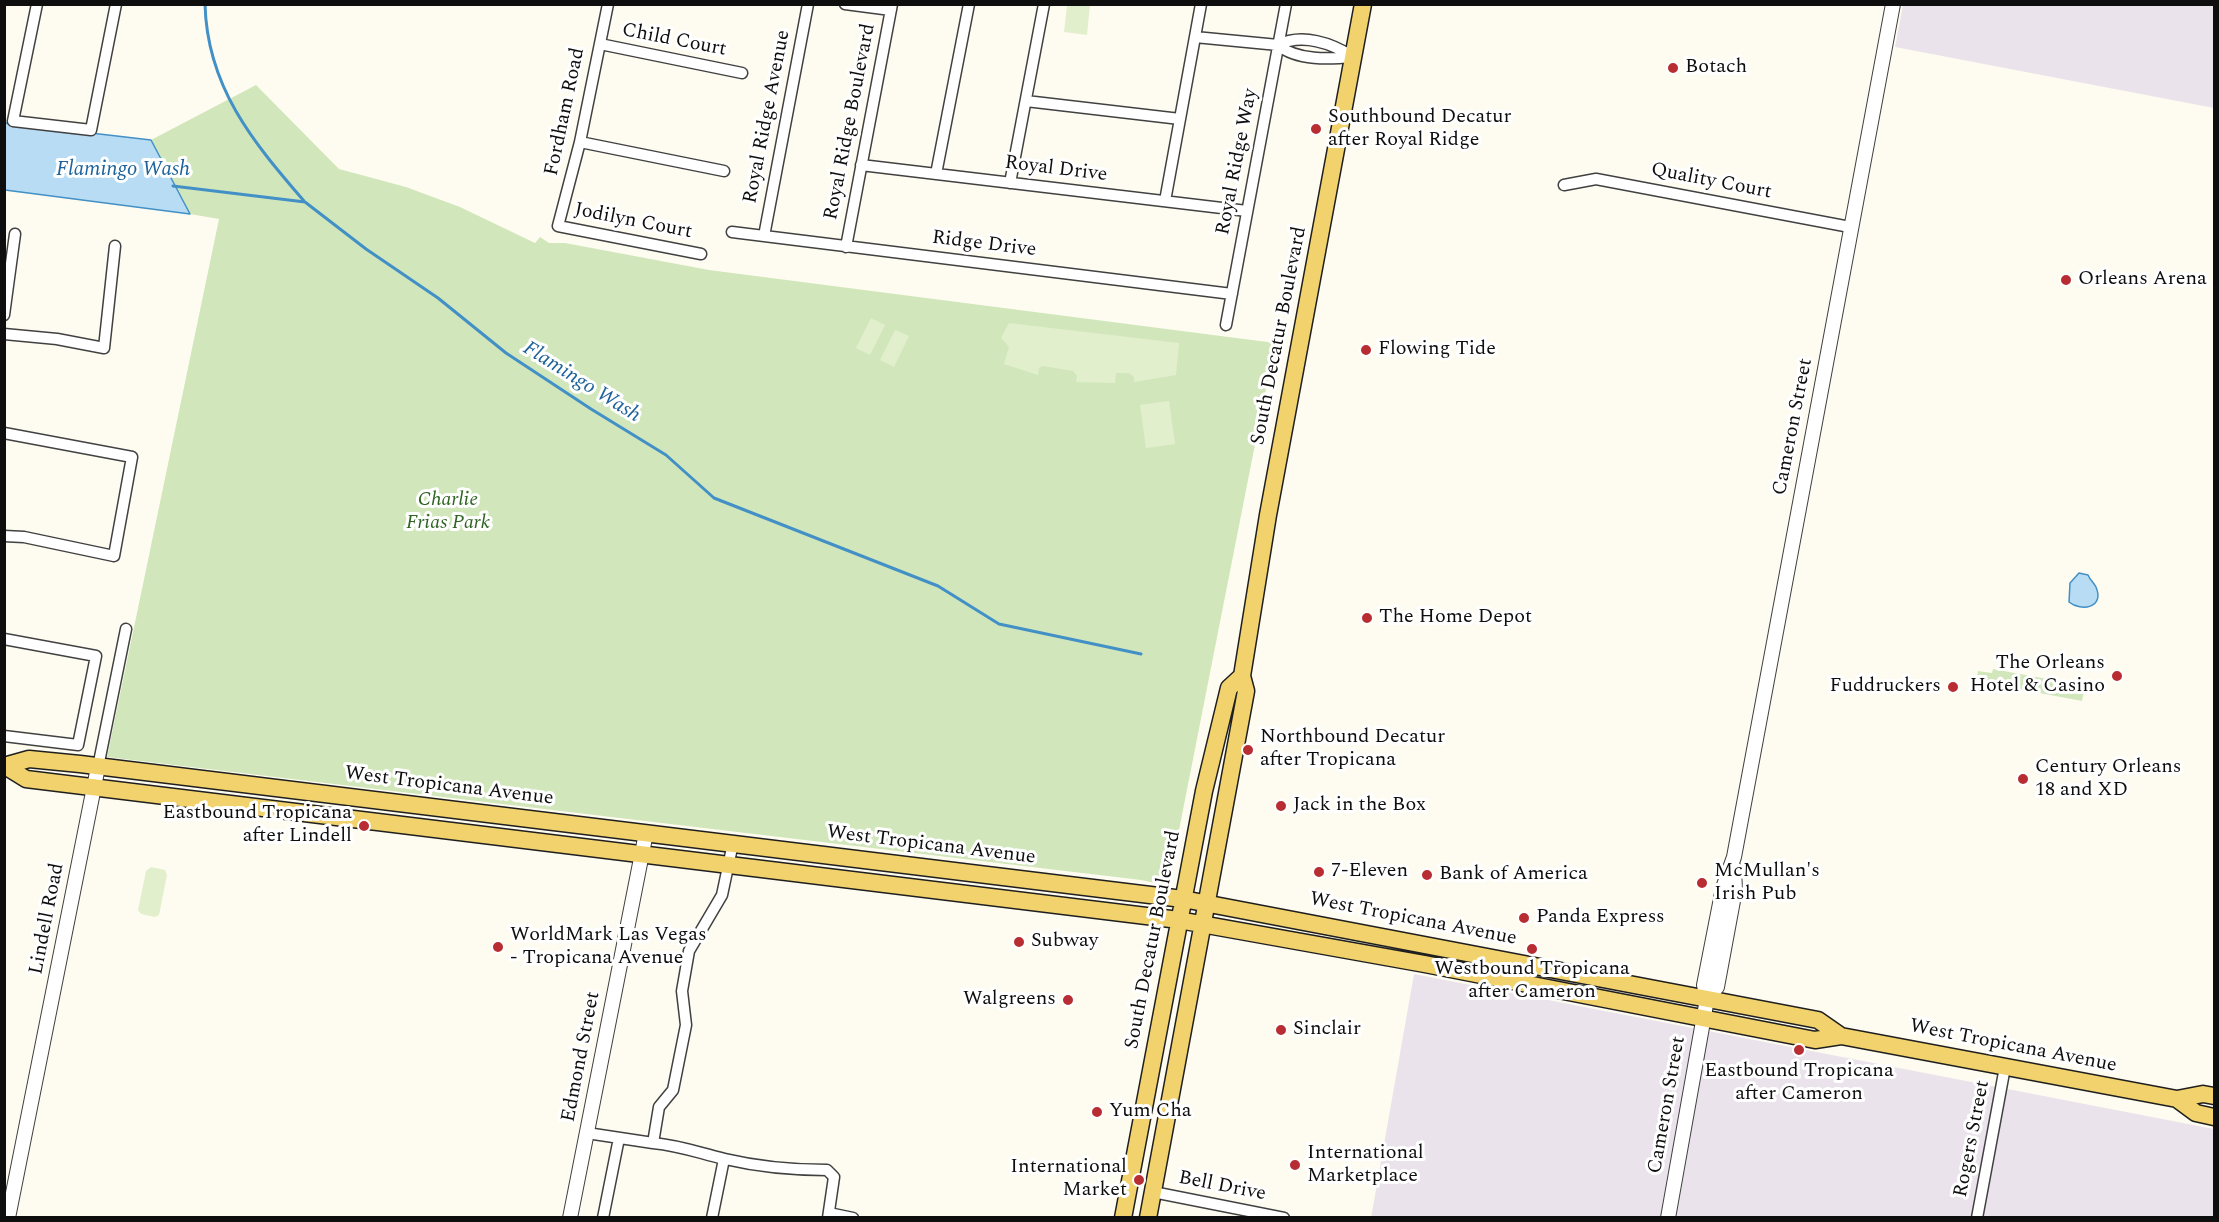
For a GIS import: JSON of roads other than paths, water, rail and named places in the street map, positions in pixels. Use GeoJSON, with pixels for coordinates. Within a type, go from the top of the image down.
{"type":"FeatureCollection","features":[{"type":"Feature","properties":{"kind":"main road","name":"South Decatur Boulevard"},"geometry":{"type":"LineString","coordinates":[[1148,1218],[1246,691],[1242,676],[1268,515],[1363,4]]}},
{"type":"Feature","properties":{"kind":"main road","name":"South Decatur Boulevard"},"geometry":{"type":"LineString","coordinates":[[1123,1218],[1204,791],[1229,688],[1242,676]]}},
{"type":"Feature","properties":{"kind":"main road","name":"West Tropicana Avenue"},"geometry":{"type":"LineString","coordinates":[[5,766],[29,759],[1183,899],[1818,1020],[1841,1036]]}},
{"type":"Feature","properties":{"kind":"main road","name":"West Tropicana Avenue"},"geometry":{"type":"LineString","coordinates":[[5,766],[26,779],[1179,920],[1815,1040],[1841,1036],[2177,1099],[2203,1094],[2214,1096]]}},
{"type":"Feature","properties":{"kind":"main road"},"geometry":{"type":"LineString","coordinates":[[287,811],[289,790]]}},
{"type":"Feature","properties":{"kind":"main road"},"geometry":{"type":"LineString","coordinates":[[304,813],[306,792]]}},
{"type":"Feature","properties":{"kind":"main road"},"geometry":{"type":"LineString","coordinates":[[489,836],[492,814]]}},
{"type":"Feature","properties":{"kind":"main road"},"geometry":{"type":"LineString","coordinates":[[867,881],[869,860]]}},
{"type":"Feature","properties":{"kind":"main road"},"geometry":{"type":"LineString","coordinates":[[1340,949],[1368,944],[1434,956],[1440,956],[1448,949]]}},
{"type":"Feature","properties":{"kind":"main road","name":"West Tropicana Avenue"},"geometry":{"type":"LineString","coordinates":[[2177,1099],[2196,1113],[2214,1117]]}},
{"type":"Feature","properties":{"kind":"main road"},"geometry":{"type":"LineString","coordinates":[[1143,1108],[1148,1125],[1142,1178],[1153,1192]]}},
{"type":"Feature","properties":{"kind":"main road"},"geometry":{"type":"LineString","coordinates":[[1129,1186],[1135,1197],[1133,1218]]}},
{"type":"Feature","properties":{"kind":"street"},"geometry":{"type":"LineString","coordinates":[[37,4],[13,121],[91,130],[116,4]]}},
{"type":"Feature","properties":{"kind":"street","name":"Fordham Road"},"geometry":{"type":"LineString","coordinates":[[558,226],[580,142],[608,4]]}},
{"type":"Feature","properties":{"kind":"street","name":"Royal Ridge Avenue"},"geometry":{"type":"LineString","coordinates":[[764,236],[808,4]]}},
{"type":"Feature","properties":{"kind":"street"},"geometry":{"type":"LineString","coordinates":[[845,4],[892,7]]}},
{"type":"Feature","properties":{"kind":"street"},"geometry":{"type":"LineString","coordinates":[[936,174],[969,4]]}},
{"type":"Feature","properties":{"kind":"street"},"geometry":{"type":"LineString","coordinates":[[1010,183],[1044,4]]}},
{"type":"Feature","properties":{"kind":"street"},"geometry":{"type":"LineString","coordinates":[[1165,201],[1201,4]]}},
{"type":"Feature","properties":{"kind":"street","name":"Royal Ridge Way"},"geometry":{"type":"LineString","coordinates":[[1226,326],[1286,4]]}},
{"type":"Feature","properties":{"kind":"street","name":"Cameron Street"},"geometry":{"type":"LineString","coordinates":[[1668,1218],[1704,1019],[1707,999],[1704,985],[1723,888],[1734,857],[1893,4]]}},
{"type":"Feature","properties":{"kind":"street","name":"Royal Ridge Boulevard"},"geometry":{"type":"LineString","coordinates":[[846,247],[892,7]]}},
{"type":"Feature","properties":{"kind":"street"},"geometry":{"type":"LineString","coordinates":[[1195,37],[1278,45],[1290,39],[1333,44],[1353,57]]}},
{"type":"Feature","properties":{"kind":"street","name":"Child Court"},"geometry":{"type":"LineString","coordinates":[[600,44],[742,73]]}},
{"type":"Feature","properties":{"kind":"street"},"geometry":{"type":"LineString","coordinates":[[1026,100],[1180,119]]}},
{"type":"Feature","properties":{"kind":"street"},"geometry":{"type":"LineString","coordinates":[[580,142],[724,171]]}},
{"type":"Feature","properties":{"kind":"street","name":"Royal Drive"},"geometry":{"type":"LineString","coordinates":[[861,165],[1248,211]]}},
{"type":"Feature","properties":{"kind":"street","name":"Quality Court"},"geometry":{"type":"LineString","coordinates":[[1564,185],[1596,179],[1850,227]]}},
{"type":"Feature","properties":{"kind":"street","name":"Jodilyn Court"},"geometry":{"type":"LineString","coordinates":[[558,226],[701,254]]}},
{"type":"Feature","properties":{"kind":"street","name":"Ridge Drive"},"geometry":{"type":"LineString","coordinates":[[732,232],[1232,294]]}},
{"type":"Feature","properties":{"kind":"street"},"geometry":{"type":"LineString","coordinates":[[4,315],[15,234]]}},
{"type":"Feature","properties":{"kind":"street"},"geometry":{"type":"LineString","coordinates":[[4,334],[57,339],[104,348],[115,246]]}},
{"type":"Feature","properties":{"kind":"street"},"geometry":{"type":"LineString","coordinates":[[4,433],[132,457],[114,556],[4,536]]}},
{"type":"Feature","properties":{"kind":"street","name":"Lindell Road"},"geometry":{"type":"LineString","coordinates":[[8,1218],[126,629]]}},
{"type":"Feature","properties":{"kind":"street"},"geometry":{"type":"LineString","coordinates":[[4,639],[96,656],[78,745],[4,736]]}},
{"type":"Feature","properties":{"kind":"street","name":"Edmond Street"},"geometry":{"type":"LineString","coordinates":[[570,1218],[646,833]]}},
{"type":"Feature","properties":{"kind":"street"},"geometry":{"type":"LineString","coordinates":[[653,1143],[660,1107],[673,1090],[686,1025],[682,991],[689,951],[722,895],[734,843]]}},
{"type":"Feature","properties":{"kind":"street","name":"Rogers Street"},"geometry":{"type":"LineString","coordinates":[[1977,1218],[2005,1067]]}},
{"type":"Feature","properties":{"kind":"street"},"geometry":{"type":"LineString","coordinates":[[587,1133],[684,1146],[724,1159],[783,1170],[827,1170],[834,1177],[828,1215],[853,1218]]}},
{"type":"Feature","properties":{"kind":"street"},"geometry":{"type":"LineString","coordinates":[[603,1218],[619,1138]]}},
{"type":"Feature","properties":{"kind":"street"},"geometry":{"type":"LineString","coordinates":[[712,1218],[724,1159]]}},
{"type":"Feature","properties":{"kind":"street","name":"Bell Drive"},"geometry":{"type":"LineString","coordinates":[[1153,1192],[1284,1218]]}},
{"type":"Feature","properties":{"kind":"water","name":"Flamingo Wash"},"geometry":{"type":"Polygon","coordinates":[[[5,123],[151,140],[190,214],[5,190],[5,123]]]}},
{"type":"Feature","properties":{"kind":"water"},"geometry":{"type":"Polygon","coordinates":[[[2079,573],[2088,575],[2096,587],[2098,594],[2095,604],[2080,607],[2069,602],[2070,583],[2079,573]]]}},
{"type":"Feature","properties":{"kind":"waterway"},"geometry":{"type":"LineString","coordinates":[[205,4],[214,62],[236,112],[267,157],[304,201]]}},
{"type":"Feature","properties":{"kind":"waterway","name":"Flamingo Wash"},"geometry":{"type":"LineString","coordinates":[[173,186],[305,202],[366,249],[438,298],[506,353],[666,455],[714,498],[938,586],[999,624],[1141,654]]}},
{"type":"Feature","properties":{"kind":"place","name":"Botach"},"geometry":{"type":"Point","coordinates":[1673,68]}},
{"type":"Feature","properties":{"kind":"place","name":"Southbound Decatur after Royal Ridge"},"geometry":{"type":"Point","coordinates":[1316,129]}},
{"type":"Feature","properties":{"kind":"place","name":"Orleans Arena"},"geometry":{"type":"Point","coordinates":[2066,280]}},
{"type":"Feature","properties":{"kind":"place","name":"Flowing Tide"},"geometry":{"type":"Point","coordinates":[1366,350]}},
{"type":"Feature","properties":{"kind":"place","name":"The Home Depot"},"geometry":{"type":"Point","coordinates":[1367,618]}},
{"type":"Feature","properties":{"kind":"place","name":"The Orleans Hotel & Casino"},"geometry":{"type":"Point","coordinates":[2117,676]}},
{"type":"Feature","properties":{"kind":"place","name":"Fuddruckers"},"geometry":{"type":"Point","coordinates":[1953,687]}},
{"type":"Feature","properties":{"kind":"place","name":"Northbound Decatur after Tropicana"},"geometry":{"type":"Point","coordinates":[1248,750]}},
{"type":"Feature","properties":{"kind":"place","name":"Century Orleans 18 and XD"},"geometry":{"type":"Point","coordinates":[2023,779]}},
{"type":"Feature","properties":{"kind":"place","name":"Jack in the Box"},"geometry":{"type":"Point","coordinates":[1281,806]}},
{"type":"Feature","properties":{"kind":"place","name":"Eastbound Tropicana after Lindell"},"geometry":{"type":"Point","coordinates":[364,826]}},
{"type":"Feature","properties":{"kind":"place","name":"7-Eleven"},"geometry":{"type":"Point","coordinates":[1319,872]}},
{"type":"Feature","properties":{"kind":"place","name":"Bank of America"},"geometry":{"type":"Point","coordinates":[1427,875]}},
{"type":"Feature","properties":{"kind":"place","name":"McMullan's Irish Pub"},"geometry":{"type":"Point","coordinates":[1702,883]}},
{"type":"Feature","properties":{"kind":"place","name":"Panda Express"},"geometry":{"type":"Point","coordinates":[1524,918]}},
{"type":"Feature","properties":{"kind":"place","name":"Subway"},"geometry":{"type":"Point","coordinates":[1019,942]}},
{"type":"Feature","properties":{"kind":"place","name":"WorldMark Las Vegas - Tropicana Avenue"},"geometry":{"type":"Point","coordinates":[498,947]}},
{"type":"Feature","properties":{"kind":"place","name":"Westbound Tropicana after Cameron"},"geometry":{"type":"Point","coordinates":[1532,949]}},
{"type":"Feature","properties":{"kind":"place","name":"Walgreens"},"geometry":{"type":"Point","coordinates":[1068,1000]}},
{"type":"Feature","properties":{"kind":"place","name":"Sinclair"},"geometry":{"type":"Point","coordinates":[1281,1030]}},
{"type":"Feature","properties":{"kind":"place","name":"Eastbound Tropicana after Cameron"},"geometry":{"type":"Point","coordinates":[1799,1050]}},
{"type":"Feature","properties":{"kind":"place","name":"Yum Cha"},"geometry":{"type":"Point","coordinates":[1097,1112]}},
{"type":"Feature","properties":{"kind":"place","name":"International Marketplace"},"geometry":{"type":"Point","coordinates":[1295,1165]}},
{"type":"Feature","properties":{"kind":"place","name":"International Market"},"geometry":{"type":"Point","coordinates":[1139,1180]}},
{"type":"Feature","properties":{"kind":"park label","name":"Charlie Frias Park"},"geometry":{"type":"Point","coordinates":[448,512]}}]}
